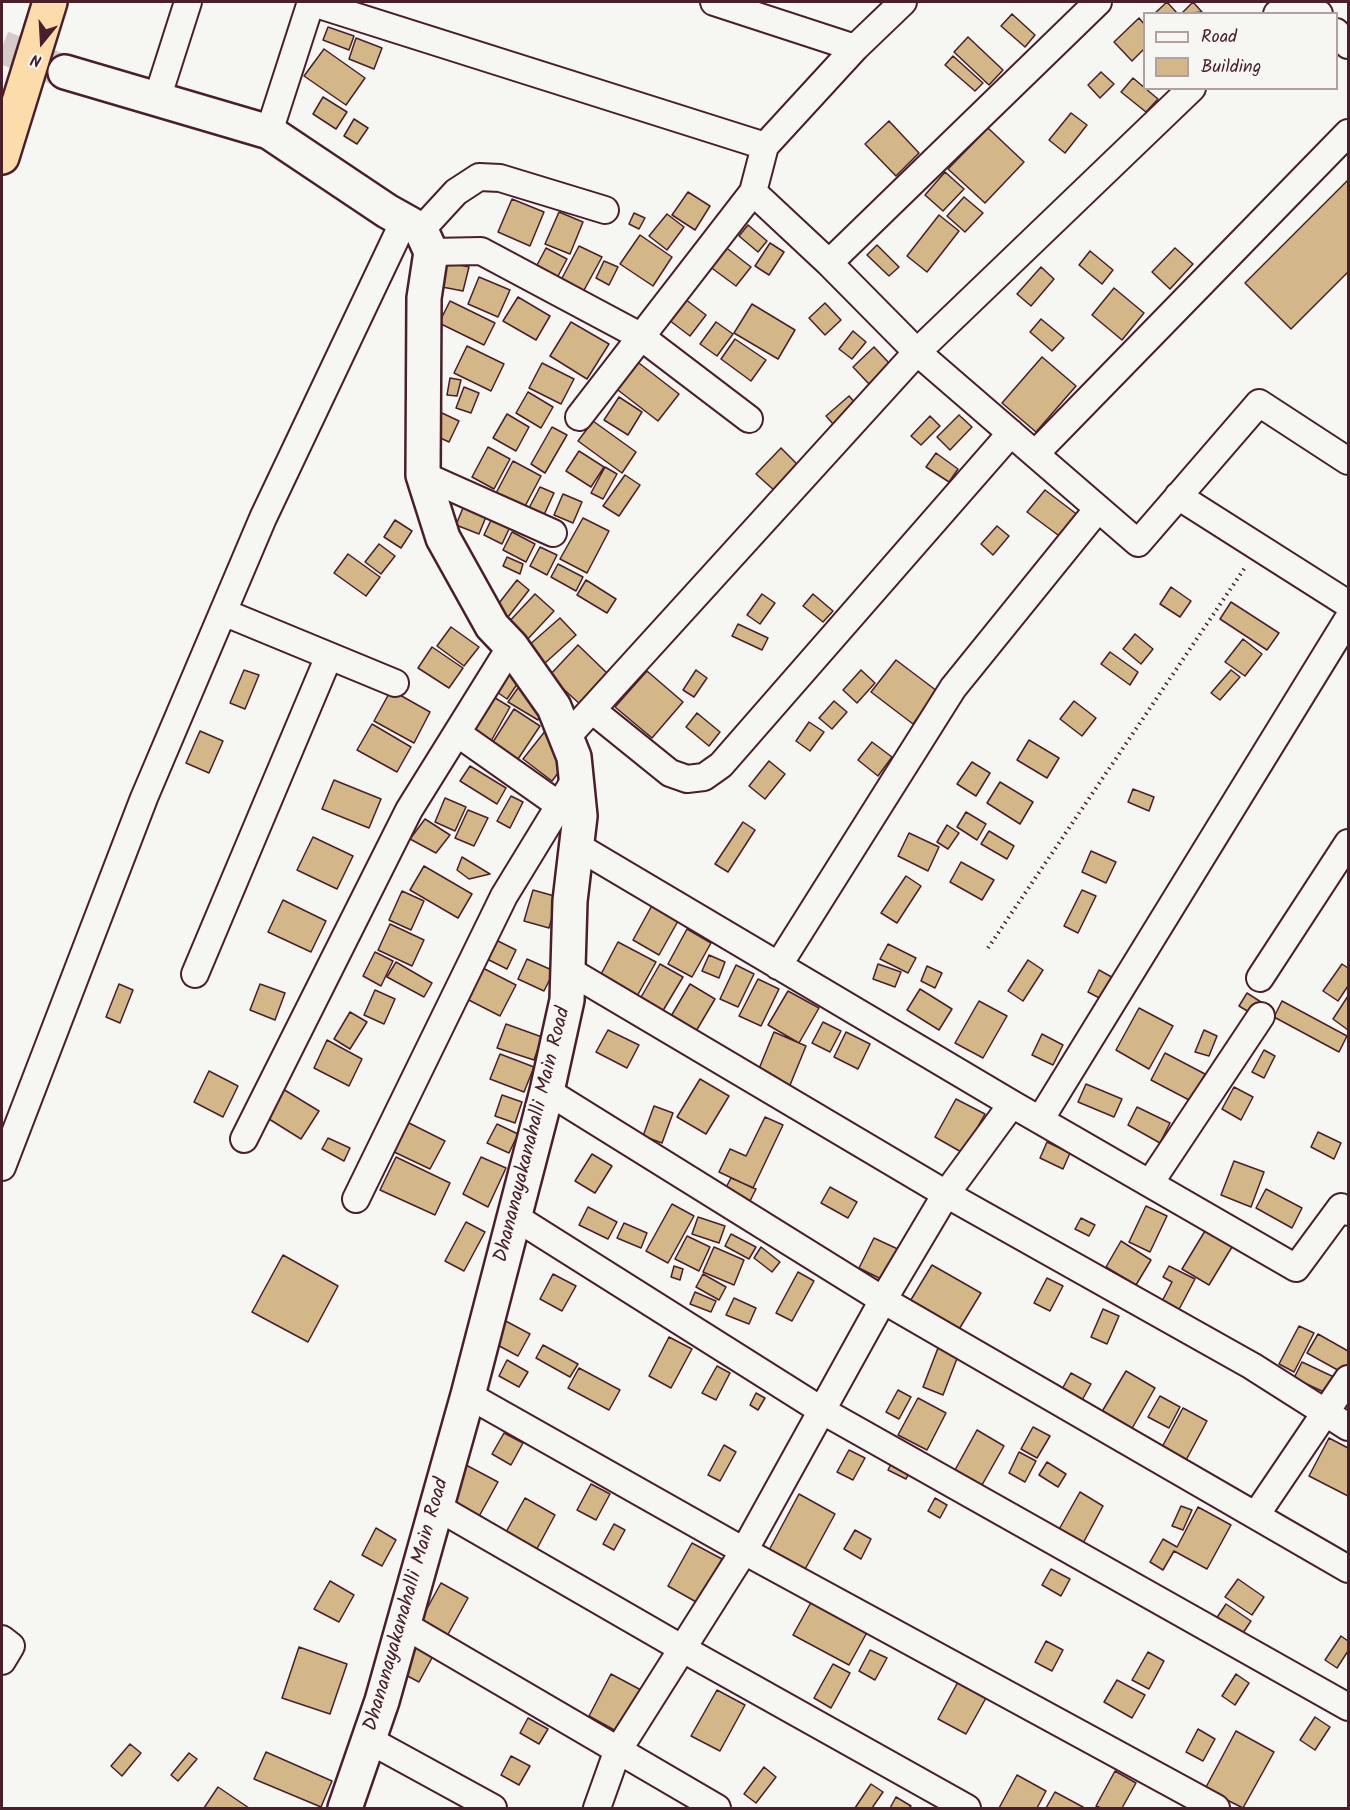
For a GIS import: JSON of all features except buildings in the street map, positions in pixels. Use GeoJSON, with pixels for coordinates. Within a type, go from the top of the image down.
{"type":"FeatureCollection","features":[{"type":"Feature","properties":{"kind":"highway"},"geometry":{"type":"LineString","coordinates":[[2,157],[50,2]]}},
{"type":"Feature","properties":{"kind":"street"},"geometry":{"type":"LineString","coordinates":[[157,99],[188,2]]}},
{"type":"Feature","properties":{"kind":"street"},"geometry":{"type":"LineString","coordinates":[[269,132],[311,2],[765,146]]}},
{"type":"Feature","properties":{"kind":"street"},"geometry":{"type":"LineString","coordinates":[[714,2],[855,48]]}},
{"type":"Feature","properties":{"kind":"street"},"geometry":{"type":"LineString","coordinates":[[579,417],[753,192],[765,146],[855,48],[903,2]]}},
{"type":"Feature","properties":{"kind":"street"},"geometry":{"type":"LineString","coordinates":[[829,263],[1098,2]]}},
{"type":"Feature","properties":{"kind":"street"},"geometry":{"type":"LineString","coordinates":[[1282,12],[1308,7],[1316,12]]}},
{"type":"Feature","properties":{"kind":"street"},"geometry":{"type":"LineString","coordinates":[[65,72],[269,132],[419,234],[481,251],[640,336],[749,419]]}},
{"type":"Feature","properties":{"kind":"street"},"geometry":{"type":"LineString","coordinates":[[566,738],[917,352],[1190,90]]}},
{"type":"Feature","properties":{"kind":"street"},"geometry":{"type":"LineString","coordinates":[[1035,454],[1348,133]]}},
{"type":"Feature","properties":{"kind":"street"},"geometry":{"type":"LineString","coordinates":[[2,1167],[144,798],[263,518],[419,234],[456,192],[479,177],[500,178],[605,210]]}},
{"type":"Feature","properties":{"kind":"street"},"geometry":{"type":"LineString","coordinates":[[753,192],[829,263],[917,352],[1097,510],[1138,543],[1259,403],[1348,461]]}},
{"type":"Feature","properties":{"kind":"street","name":"Dhananayakanahalli Main Road"},"geometry":{"type":"LineString","coordinates":[[345,1809],[382,1701],[404,1625],[468,1395],[548,1091],[567,1000],[570,901],[580,816],[568,791],[574,757],[554,707],[511,646],[492,626],[443,538],[423,476],[424,298],[419,234]]}},
{"type":"Feature","properties":{"kind":"street"},"geometry":{"type":"LineString","coordinates":[[592,710],[670,773],[687,779],[704,777],[721,765],[1011,433]]}},
{"type":"Feature","properties":{"kind":"street"},"geometry":{"type":"LineString","coordinates":[[423,476],[553,533]]}},
{"type":"Feature","properties":{"kind":"street"},"geometry":{"type":"LineString","coordinates":[[1178,496],[1348,604]]}},
{"type":"Feature","properties":{"kind":"street"},"geometry":{"type":"LineString","coordinates":[[778,966],[953,688],[1097,510]]}},
{"type":"Feature","properties":{"kind":"street"},"geometry":{"type":"LineString","coordinates":[[223,612],[395,683]]}},
{"type":"Feature","properties":{"kind":"street"},"geometry":{"type":"LineString","coordinates":[[1040,1120],[1348,619]]}},
{"type":"Feature","properties":{"kind":"street"},"geometry":{"type":"LineString","coordinates":[[244,1139],[409,810],[511,646]]}},
{"type":"Feature","properties":{"kind":"street"},"geometry":{"type":"LineString","coordinates":[[195,974],[329,656]]}},
{"type":"Feature","properties":{"kind":"street"},"geometry":{"type":"LineString","coordinates":[[356,1199],[504,896],[568,791],[457,733]]}},
{"type":"Feature","properties":{"kind":"street"},"geometry":{"type":"LineString","coordinates":[[1260,978],[1348,843]]}},
{"type":"Feature","properties":{"kind":"street"},"geometry":{"type":"LineString","coordinates":[[577,846],[1012,1104],[1296,1268],[1346,1204]]}},
{"type":"Feature","properties":{"kind":"street"},"geometry":{"type":"LineString","coordinates":[[568,970],[946,1194],[1252,1366],[1348,1427]]}},
{"type":"Feature","properties":{"kind":"street"},"geometry":{"type":"LineString","coordinates":[[1150,1183],[1261,1016]]}},
{"type":"Feature","properties":{"kind":"street"},"geometry":{"type":"LineString","coordinates":[[548,1091],[883,1300],[1348,1569]]}},
{"type":"Feature","properties":{"kind":"street"},"geometry":{"type":"LineString","coordinates":[[597,1809],[617,1752],[744,1551],[883,1300],[946,1194],[1012,1104]]}},
{"type":"Feature","properties":{"kind":"street"},"geometry":{"type":"LineString","coordinates":[[515,1217],[821,1410],[1348,1707]]}},
{"type":"Feature","properties":{"kind":"street"},"geometry":{"type":"LineString","coordinates":[[1256,1515],[1348,1379]]}},
{"type":"Feature","properties":{"kind":"street"},"geometry":{"type":"LineString","coordinates":[[468,1395],[744,1551],[1216,1809]]}},
{"type":"Feature","properties":{"kind":"street"},"geometry":{"type":"LineString","coordinates":[[437,1507],[967,1809]]}},
{"type":"Feature","properties":{"kind":"street"},"geometry":{"type":"LineString","coordinates":[[404,1625],[717,1809]]}},
{"type":"Feature","properties":{"kind":"street"},"geometry":{"type":"LineString","coordinates":[[2,1639],[11,1646],[2,1661]]}},
{"type":"Feature","properties":{"kind":"street"},"geometry":{"type":"LineString","coordinates":[[369,1740],[493,1809]]}},
{"type":"Feature","properties":{"kind":"path"},"geometry":{"type":"LineString","coordinates":[[988,948],[1258,548]]}},
{"type":"Feature","properties":{"kind":"tunnel"},"geometry":{"type":"LineString","coordinates":[[2,47],[65,72]]}}]}
